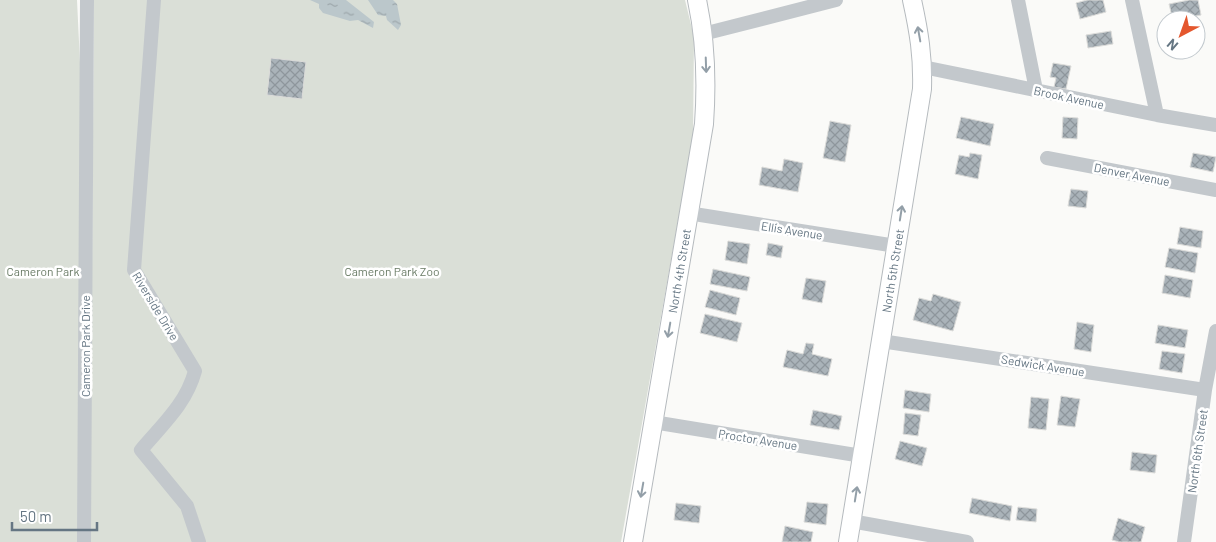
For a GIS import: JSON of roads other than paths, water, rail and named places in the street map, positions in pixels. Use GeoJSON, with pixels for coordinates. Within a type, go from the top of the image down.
{"type":"FeatureCollection","features":[{"type":"Feature","properties":{"kind":"main road","name":"North 4th Street"},"geometry":{"type":"LineString","coordinates":[[633,542],[704,116],[706,89],[703,34],[696,0]]}},
{"type":"Feature","properties":{"kind":"main road","name":"North 5th Street"},"geometry":{"type":"LineString","coordinates":[[848,542],[922,89],[923,66],[920,35],[912,0]]}},
{"type":"Feature","properties":{"kind":"street","name":"Cameron Park Drive"},"geometry":{"type":"LineString","coordinates":[[84,542],[87,0]]}},
{"type":"Feature","properties":{"kind":"street","name":"Riverside Drive"},"geometry":{"type":"LineString","coordinates":[[154,0],[134,270],[195,371],[190,388],[179,406],[140,450],[187,506],[199,542]]}},
{"type":"Feature","properties":{"kind":"street"},"geometry":{"type":"LineString","coordinates":[[703,34],[836,0]]}},
{"type":"Feature","properties":{"kind":"street"},"geometry":{"type":"LineString","coordinates":[[1018,0],[1036,90]]}},
{"type":"Feature","properties":{"kind":"street"},"geometry":{"type":"LineString","coordinates":[[1132,0],[1157,115]]}},
{"type":"Feature","properties":{"kind":"street","name":"Brook Avenue"},"geometry":{"type":"LineString","coordinates":[[923,66],[1157,115],[1216,125]]}},
{"type":"Feature","properties":{"kind":"street","name":"Denver Avenue"},"geometry":{"type":"LineString","coordinates":[[1047,158],[1216,190]]}},
{"type":"Feature","properties":{"kind":"street","name":"Ellis Avenue"},"geometry":{"type":"LineString","coordinates":[[688,214],[896,246]]}},
{"type":"Feature","properties":{"kind":"street","name":"North 6th Street"},"geometry":{"type":"LineString","coordinates":[[1184,542],[1215,337]]}},
{"type":"Feature","properties":{"kind":"street","name":"Sedwick Avenue"},"geometry":{"type":"LineString","coordinates":[[881,340],[1206,390]]}},
{"type":"Feature","properties":{"kind":"street","name":"Proctor Avenue"},"geometry":{"type":"LineString","coordinates":[[653,422],[862,456]]}},
{"type":"Feature","properties":{"kind":"street"},"geometry":{"type":"LineString","coordinates":[[851,521],[967,542]]}},
{"type":"Feature","properties":{"kind":"water"},"geometry":{"type":"Polygon","coordinates":[[[310,0],[346,0],[374,22],[373,28],[358,20],[350,21],[323,13],[319,8],[319,4],[310,0]]]}},
{"type":"Feature","properties":{"kind":"water"},"geometry":{"type":"Polygon","coordinates":[[[368,0],[393,0],[397,4],[401,25],[398,30],[387,20],[386,16],[378,15],[368,0]]]}},
{"type":"Feature","properties":{"kind":"park label","name":"Cameron Park"},"geometry":{"type":"Point","coordinates":[43,271]}},
{"type":"Feature","properties":{"kind":"park label","name":"Cameron Park Zoo"},"geometry":{"type":"Point","coordinates":[392,271]}}]}
